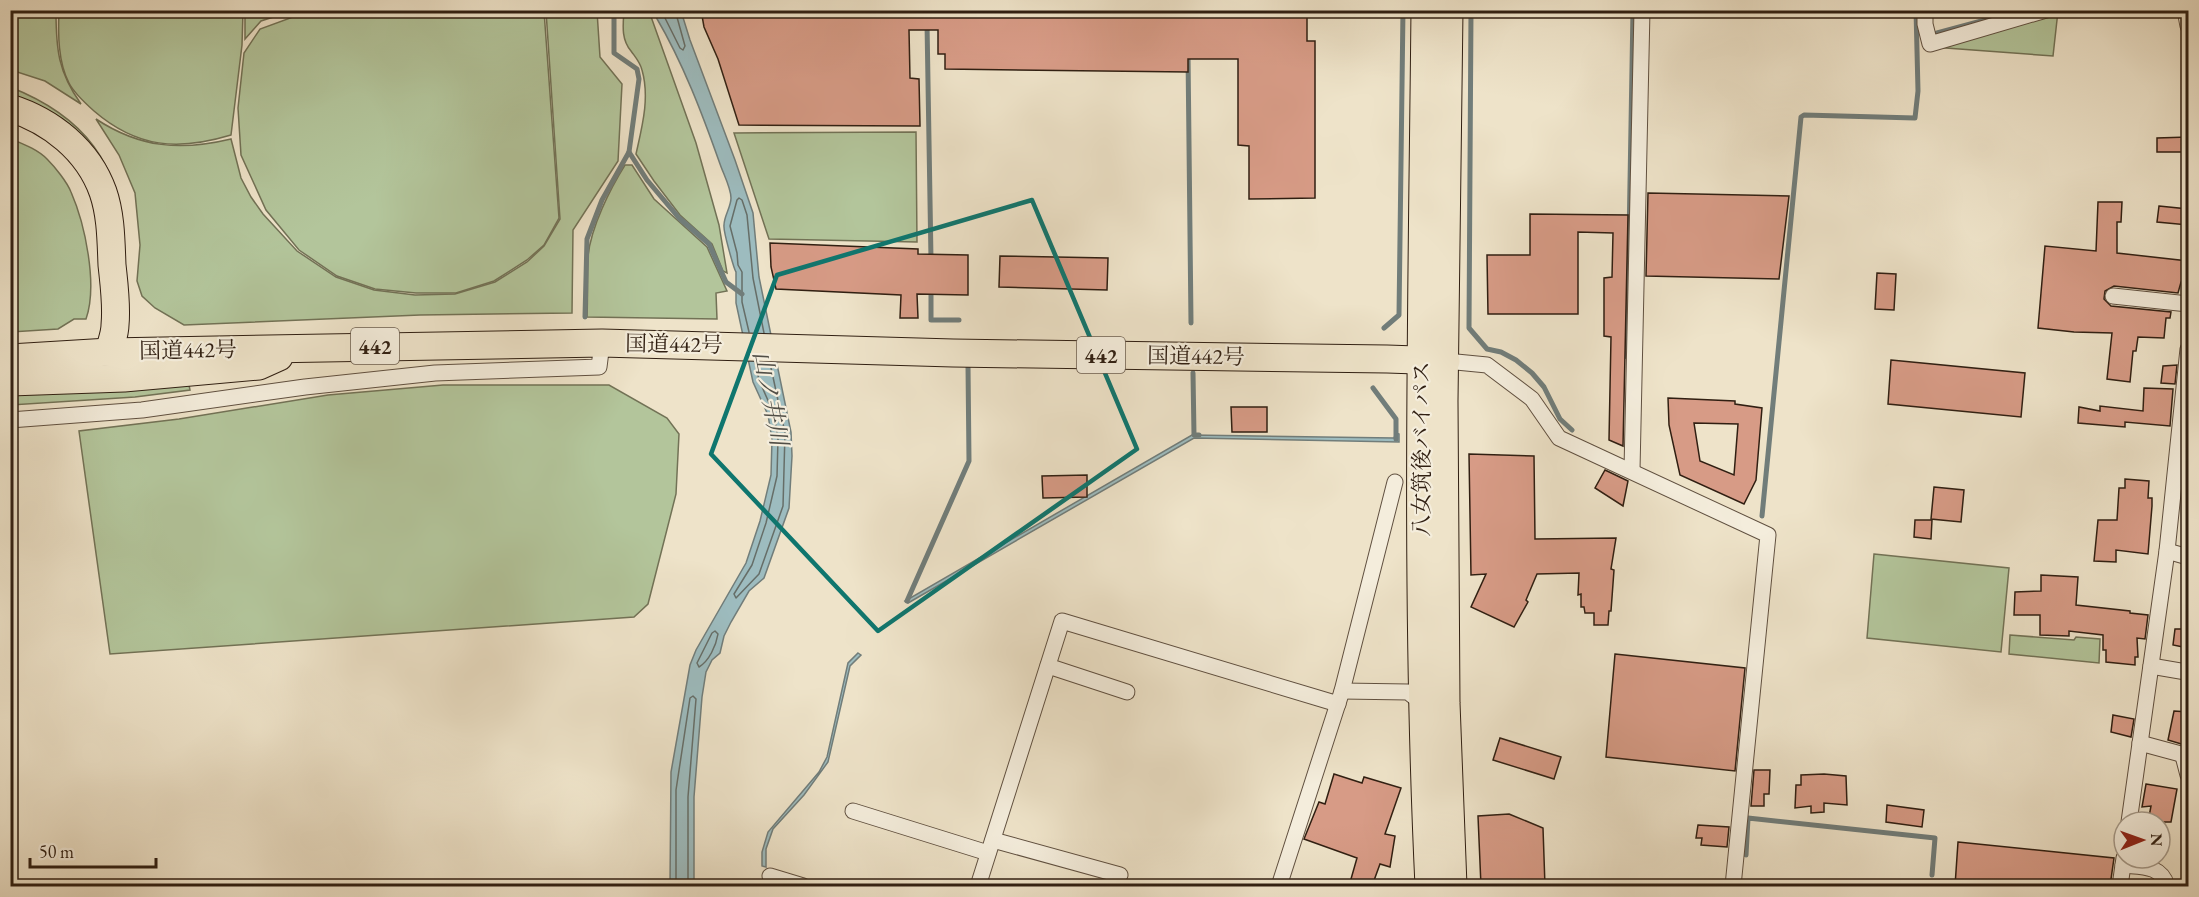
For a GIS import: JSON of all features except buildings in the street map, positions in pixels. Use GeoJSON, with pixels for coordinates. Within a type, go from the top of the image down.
{"type":"FeatureCollection","features":[{"type":"Feature","properties":{"kind":"highway","name":"八女筑後バイパス"},"geometry":{"type":"LineString","coordinates":[[1425,10],[1434,361],[1434,703],[1429,886]]}},
{"type":"Feature","properties":{"kind":"highway","name":"八女筑後バイパス"},"geometry":{"type":"LineString","coordinates":[[1434,361],[1449,10]]}},
{"type":"Feature","properties":{"kind":"highway"},"geometry":{"type":"LineString","coordinates":[[10,108],[50,126],[73,144],[92,168],[103,192],[109,219],[116,324],[109,352]]}},
{"type":"Feature","properties":{"kind":"highway"},"geometry":{"type":"LineString","coordinates":[[10,127],[24,131],[55,150],[76,176],[92,212],[98,248],[99,325],[109,352]]}},
{"type":"Feature","properties":{"kind":"highway","name":"国道442号"},"geometry":{"type":"LineString","coordinates":[[10,358],[109,352],[302,347],[602,343],[780,346],[953,353],[1434,361]]}},
{"type":"Feature","properties":{"kind":"highway"},"geometry":{"type":"LineString","coordinates":[[10,382],[124,378],[260,366],[302,347]]}},
{"type":"Feature","properties":{"kind":"highway","name":"八女筑後バイパス"},"geometry":{"type":"LineString","coordinates":[[1434,703],[1453,886]]}},
{"type":"Feature","properties":{"kind":"street"},"geometry":{"type":"LineString","coordinates":[[1632,470],[1642,10]]}},
{"type":"Feature","properties":{"kind":"street"},"geometry":{"type":"LineString","coordinates":[[1924,10],[1930,44],[2046,10]]}},
{"type":"Feature","properties":{"kind":"street"},"geometry":{"type":"LineString","coordinates":[[2185,10],[2188,26]]}},
{"type":"Feature","properties":{"kind":"street"},"geometry":{"type":"LineString","coordinates":[[2113,296],[2188,304]]}},
{"type":"Feature","properties":{"kind":"street"},"geometry":{"type":"LineString","coordinates":[[10,420],[142,410],[305,387],[435,374],[599,367],[602,343]]}},
{"type":"Feature","properties":{"kind":"street"},"geometry":{"type":"LineString","coordinates":[[2131,810],[2182,459],[2188,350]]}},
{"type":"Feature","properties":{"kind":"street"},"geometry":{"type":"LineString","coordinates":[[1434,361],[1486,365],[1532,399],[1559,438],[1768,535],[1733,886]]}},
{"type":"Feature","properties":{"kind":"street"},"geometry":{"type":"LineString","coordinates":[[1279,886],[1340,697],[1395,482]]}},
{"type":"Feature","properties":{"kind":"street"},"geometry":{"type":"LineString","coordinates":[[2167,551],[2188,557]]}},
{"type":"Feature","properties":{"kind":"street"},"geometry":{"type":"LineString","coordinates":[[978,886],[1062,621],[1340,697],[1408,692],[1434,703]]}},
{"type":"Feature","properties":{"kind":"street"},"geometry":{"type":"LineString","coordinates":[[1048,666],[1127,692]]}},
{"type":"Feature","properties":{"kind":"street"},"geometry":{"type":"LineString","coordinates":[[2151,666],[2186,672]]}},
{"type":"Feature","properties":{"kind":"street"},"geometry":{"type":"LineString","coordinates":[[2140,743],[2186,756],[2188,775]]}},
{"type":"Feature","properties":{"kind":"street"},"geometry":{"type":"LineString","coordinates":[[853,811],[990,846],[1120,875]]}},
{"type":"Feature","properties":{"kind":"street"},"geometry":{"type":"LineString","coordinates":[[2120,886],[2123,870]]}},
{"type":"Feature","properties":{"kind":"street"},"geometry":{"type":"LineString","coordinates":[[2155,870],[2165,878],[2168,886]]}},
{"type":"Feature","properties":{"kind":"street"},"geometry":{"type":"LineString","coordinates":[[770,876],[803,886]]}},
{"type":"Feature","properties":{"kind":"highlighted area"},"geometry":{"type":"Polygon","coordinates":[[[1032,200],[1137,449],[878,631],[711,454],[777,275],[1032,200]]]}},
{"type":"Feature","properties":{"kind":"green space"},"geometry":{"type":"Polygon","coordinates":[[[11,10],[56,11],[60,60],[67,81],[81,104],[45,81],[11,70],[11,10]]]}},
{"type":"Feature","properties":{"kind":"green space"},"geometry":{"type":"Polygon","coordinates":[[[245,10],[292,11],[261,21],[245,39],[245,10]]]}},
{"type":"Feature","properties":{"kind":"green space"},"geometry":{"type":"Polygon","coordinates":[[[312,10],[544,11],[559,218],[544,245],[527,260],[494,281],[456,293],[416,293],[375,289],[337,276],[299,250],[266,210],[241,155],[238,108],[244,53],[260,29],[312,10]]]}},
{"type":"Feature","properties":{"kind":"green space"},"geometry":{"type":"Polygon","coordinates":[[[59,11],[243,11],[242,45],[231,135],[193,143],[159,143],[126,133],[110,123],[83,101],[65,75],[59,38],[59,11]]]}},
{"type":"Feature","properties":{"kind":"green space"},"geometry":{"type":"Polygon","coordinates":[[[546,11],[597,11],[600,57],[622,84],[618,161],[573,230],[572,313],[420,315],[184,325],[155,308],[142,296],[137,281],[140,245],[135,193],[119,155],[96,119],[129,136],[161,144],[195,145],[231,139],[241,178],[251,197],[263,214],[297,251],[336,277],[374,290],[415,295],[455,294],[495,282],[527,262],[544,246],[560,219],[546,11]]]}},
{"type":"Feature","properties":{"kind":"green space"},"geometry":{"type":"Polygon","coordinates":[[[624,11],[649,11],[696,143],[719,225],[727,273],[723,271],[712,244],[680,215],[636,154],[644,112],[645,91],[641,67],[624,37],[624,11]]]}},
{"type":"Feature","properties":{"kind":"green space"},"geometry":{"type":"Polygon","coordinates":[[[2058,11],[2053,56],[1932,47],[2058,11]]]}},
{"type":"Feature","properties":{"kind":"green space"},"geometry":{"type":"Polygon","coordinates":[[[10,87],[59,112],[94,146],[115,189],[124,243],[110,190],[11,98],[10,87]]]}},
{"type":"Feature","properties":{"kind":"green space"},"geometry":{"type":"Polygon","coordinates":[[[916,132],[917,242],[769,239],[734,133],[916,132]]]}},
{"type":"Feature","properties":{"kind":"green space"},"geometry":{"type":"Polygon","coordinates":[[[11,139],[39,152],[64,179],[76,205],[85,237],[91,289],[86,319],[74,319],[58,329],[11,332],[11,139]]]}},
{"type":"Feature","properties":{"kind":"green space"},"geometry":{"type":"Polygon","coordinates":[[[625,165],[632,165],[654,199],[707,247],[727,291],[716,293],[717,319],[587,317],[588,256],[593,233],[613,185],[625,165]]]}},
{"type":"Feature","properties":{"kind":"green space"},"geometry":{"type":"Polygon","coordinates":[[[188,380],[190,390],[135,397],[11,405],[11,390],[188,380]]]}},
{"type":"Feature","properties":{"kind":"green space"},"geometry":{"type":"Polygon","coordinates":[[[443,385],[609,385],[667,418],[679,434],[676,494],[648,604],[634,617],[110,654],[79,431],[179,419],[328,395],[443,385]]]}},
{"type":"Feature","properties":{"kind":"green space"},"geometry":{"type":"Polygon","coordinates":[[[1874,554],[2009,568],[2001,652],[1867,638],[1874,554]]]}},
{"type":"Feature","properties":{"kind":"green space"},"geometry":{"type":"Polygon","coordinates":[[[2010,635],[2074,640],[2076,637],[2100,639],[2099,663],[2009,654],[2010,635]]]}},
{"type":"Feature","properties":{"kind":"water","name":"山ノ井川"},"geometry":{"type":"Polygon","coordinates":[[[655,11],[681,11],[753,213],[759,277],[791,432],[789,508],[764,578],[749,591],[724,636],[720,653],[712,660],[706,672],[694,797],[694,886],[670,886],[671,772],[690,665],[696,650],[746,563],[760,521],[771,475],[772,439],[768,415],[753,382],[736,303],[736,272],[724,229],[731,201],[730,190],[691,89],[655,11]]]}},
{"type":"Feature","properties":{"kind":"water"},"geometry":{"type":"Polygon","coordinates":[[[1396,433],[1399,434],[1399,442],[1194,438],[908,603],[905,601],[1192,435],[1394,438],[1396,433]]]}},
{"type":"Feature","properties":{"kind":"water"},"geometry":{"type":"Polygon","coordinates":[[[858,653],[861,655],[850,666],[828,762],[804,795],[773,829],[766,849],[766,867],[762,866],[762,852],[768,832],[819,772],[827,757],[848,663],[858,653]]]}},
{"type":"Feature","properties":{"kind":"waterway"},"geometry":{"type":"LineString","coordinates":[[585,317],[587,239],[602,200],[629,152],[639,79],[637,69],[614,53],[614,10]]}},
{"type":"Feature","properties":{"kind":"waterway"},"geometry":{"type":"LineString","coordinates":[[1384,328],[1399,315],[1403,10]]}},
{"type":"Feature","properties":{"kind":"waterway"},"geometry":{"type":"LineString","coordinates":[[1471,10],[1469,328],[1487,349],[1501,352],[1532,373],[1544,387],[1560,419],[1572,430]]}},
{"type":"Feature","properties":{"kind":"waterway"},"geometry":{"type":"LineString","coordinates":[[1627,357],[1633,10]]}},
{"type":"Feature","properties":{"kind":"waterway"},"geometry":{"type":"LineString","coordinates":[[1762,516],[1801,117],[1804,115],[1915,118],[1918,91],[1916,10]]}},
{"type":"Feature","properties":{"kind":"waterway"},"geometry":{"type":"LineString","coordinates":[[1937,33],[2000,16]]}},
{"type":"Feature","properties":{"kind":"waterway"},"geometry":{"type":"LineString","coordinates":[[927,23],[931,259]]}},
{"type":"Feature","properties":{"kind":"waterway"},"geometry":{"type":"LineString","coordinates":[[1188,54],[1191,323]]}},
{"type":"Feature","properties":{"kind":"waterway"},"geometry":{"type":"LineString","coordinates":[[629,152],[647,180],[679,218],[709,244],[726,282],[742,294]]}},
{"type":"Feature","properties":{"kind":"waterway"},"geometry":{"type":"LineString","coordinates":[[931,290],[931,320],[959,320]]}},
{"type":"Feature","properties":{"kind":"waterway"},"geometry":{"type":"LineString","coordinates":[[907,601],[969,461],[968,365]]}},
{"type":"Feature","properties":{"kind":"waterway"},"geometry":{"type":"LineString","coordinates":[[1193,373],[1194,435],[1199,435]]}},
{"type":"Feature","properties":{"kind":"waterway"},"geometry":{"type":"LineString","coordinates":[[1373,388],[1396,419],[1396,439]]}},
{"type":"Feature","properties":{"kind":"waterway"},"geometry":{"type":"LineString","coordinates":[[1746,855],[1748,818],[1935,838],[1932,875]]}}]}
